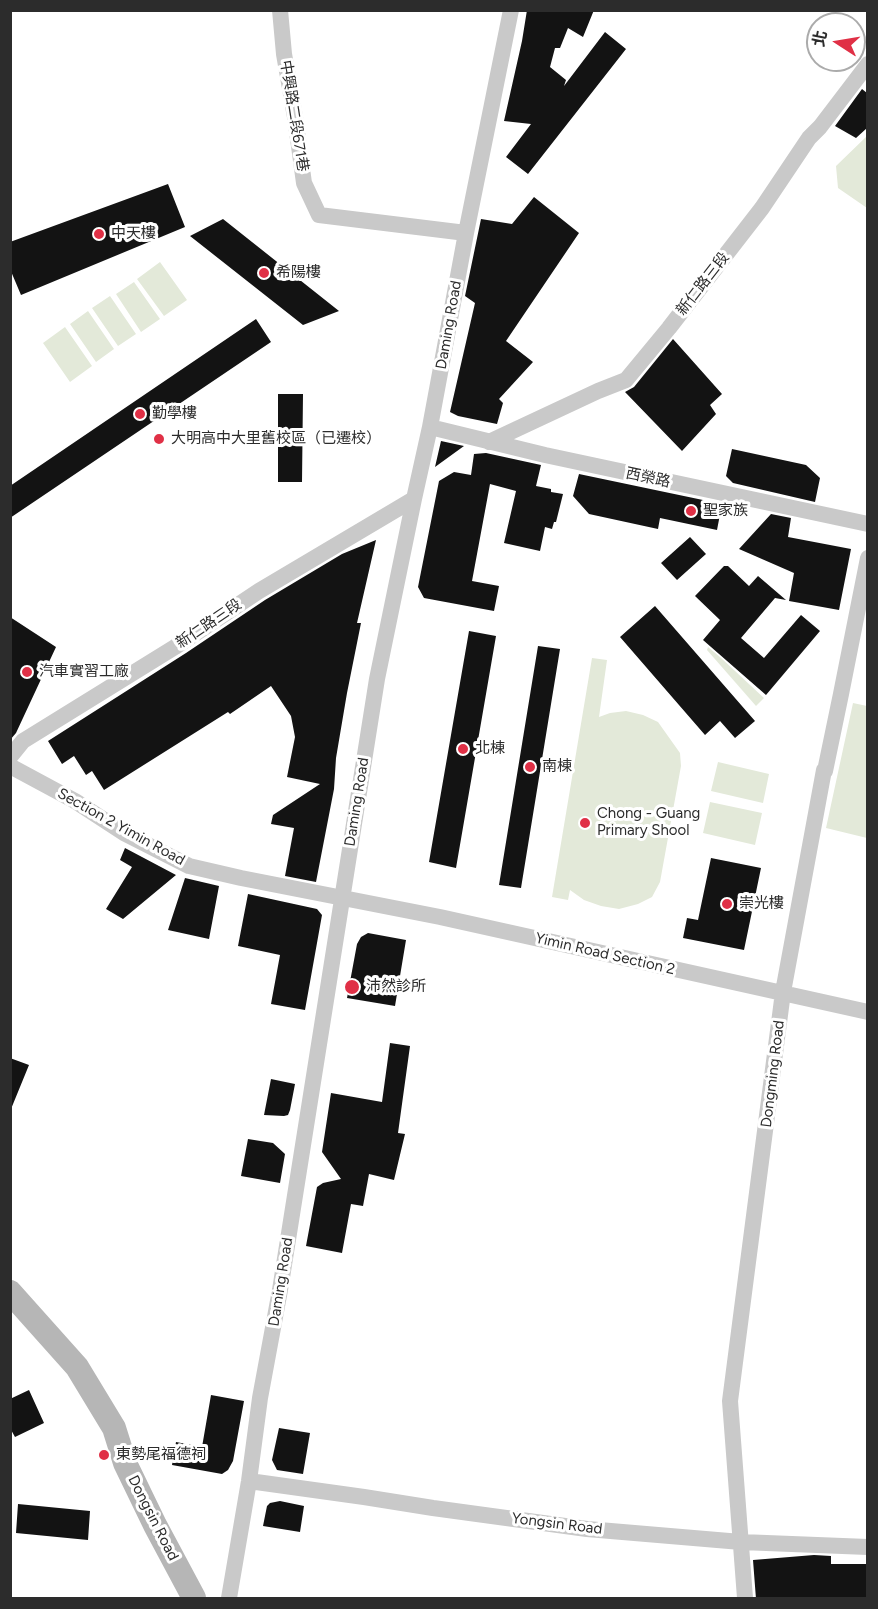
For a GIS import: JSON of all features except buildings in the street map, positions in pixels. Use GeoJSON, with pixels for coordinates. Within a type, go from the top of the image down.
{"type":"FeatureCollection","features":[{"type":"Feature","properties":{"kind":"street","name":"中興路二段671巷"},"geometry":{"type":"LineString","coordinates":[[280,10],[284,54],[304,183],[319,215],[466,233]]}},
{"type":"Feature","properties":{"kind":"street","name":"Daming Road"},"geometry":{"type":"LineString","coordinates":[[229,1599],[377,679],[430,427],[511,10]]}},
{"type":"Feature","properties":{"kind":"street","name":"新仁路三段"},"geometry":{"type":"LineString","coordinates":[[489,442],[626,380],[762,208],[809,138],[820,127],[867,64]]}},
{"type":"Feature","properties":{"kind":"street","name":"西榮路"},"geometry":{"type":"LineString","coordinates":[[430,427],[489,442],[867,524]]}},
{"type":"Feature","properties":{"kind":"street","name":"新仁路三段"},"geometry":{"type":"LineString","coordinates":[[10,757],[23,741],[175,647],[259,591],[414,499]]}},
{"type":"Feature","properties":{"kind":"street","name":"Dongming Road"},"geometry":{"type":"LineString","coordinates":[[745,1599],[730,1401],[783,992],[824,770],[867,558]]}},
{"type":"Feature","properties":{"kind":"street","name":"Section 2 Yimin Road"},"geometry":{"type":"LineString","coordinates":[[10,765],[75,801],[124,833],[189,866],[342,898]]}},
{"type":"Feature","properties":{"kind":"street","name":"Yimin Road Section 2"},"geometry":{"type":"LineString","coordinates":[[342,898],[440,917],[867,1012]]}},
{"type":"Feature","properties":{"kind":"street","name":"Dongsin Road"},"geometry":{"type":"LineString","coordinates":[[10,1292],[77,1367],[109,1419],[125,1462],[194,1599]]}},
{"type":"Feature","properties":{"kind":"street","name":"Yongsin Road"},"geometry":{"type":"LineString","coordinates":[[249,1481],[587,1529],[741,1542],[867,1547]]}},
{"type":"Feature","properties":{"kind":"green space"},"geometry":{"type":"Polygon","coordinates":[[[867,136],[867,208],[838,188],[836,166],[867,136]]]}},
{"type":"Feature","properties":{"kind":"green space"},"geometry":{"type":"Polygon","coordinates":[[[160,262],[187,300],[164,316],[137,279],[160,262]]]}},
{"type":"Feature","properties":{"kind":"green space"},"geometry":{"type":"Polygon","coordinates":[[[134,282],[160,319],[141,332],[116,294],[134,282]]]}},
{"type":"Feature","properties":{"kind":"green space"},"geometry":{"type":"Polygon","coordinates":[[[110,296],[136,334],[118,346],[92,308],[110,296]]]}},
{"type":"Feature","properties":{"kind":"green space"},"geometry":{"type":"Polygon","coordinates":[[[88,311],[114,349],[96,362],[70,324],[88,311]]]}},
{"type":"Feature","properties":{"kind":"green space"},"geometry":{"type":"Polygon","coordinates":[[[65,327],[92,366],[70,382],[43,343],[65,327]]]}},
{"type":"Feature","properties":{"kind":"green space"},"geometry":{"type":"Polygon","coordinates":[[[708,647],[764,698],[756,706],[707,650],[708,647]]]}},
{"type":"Feature","properties":{"kind":"green space"},"geometry":{"type":"Polygon","coordinates":[[[592,658],[607,660],[599,717],[626,711],[643,715],[658,722],[680,753],[681,766],[660,882],[652,897],[619,909],[584,900],[570,890],[568,900],[552,897],[592,658]]]}},
{"type":"Feature","properties":{"kind":"green space"},"geometry":{"type":"Polygon","coordinates":[[[853,703],[867,706],[867,838],[826,828],[853,703]]]}},
{"type":"Feature","properties":{"kind":"green space"},"geometry":{"type":"Polygon","coordinates":[[[718,762],[769,774],[763,803],[711,791],[718,762]]]}},
{"type":"Feature","properties":{"kind":"green space"},"geometry":{"type":"Polygon","coordinates":[[[710,802],[762,813],[755,845],[703,833],[710,802]]]}},
{"type":"Feature","properties":{"kind":"place","name":"中天樓"},"geometry":{"type":"Point","coordinates":[99,234]}},
{"type":"Feature","properties":{"kind":"place","name":"希陽樓"},"geometry":{"type":"Point","coordinates":[264,273]}},
{"type":"Feature","properties":{"kind":"place","name":"勤學樓"},"geometry":{"type":"Point","coordinates":[140,414]}},
{"type":"Feature","properties":{"kind":"place","name":"大明高中大里舊校區（已遷校）"},"geometry":{"type":"Point","coordinates":[159,439]}},
{"type":"Feature","properties":{"kind":"place","name":"聖家族"},"geometry":{"type":"Point","coordinates":[691,511]}},
{"type":"Feature","properties":{"kind":"place","name":"汽車實習工廠"},"geometry":{"type":"Point","coordinates":[27,672]}},
{"type":"Feature","properties":{"kind":"place","name":"北棟"},"geometry":{"type":"Point","coordinates":[463,749]}},
{"type":"Feature","properties":{"kind":"place","name":"南棟"},"geometry":{"type":"Point","coordinates":[530,767]}},
{"type":"Feature","properties":{"kind":"place","name":"Chong - Guang Primary Shool"},"geometry":{"type":"Point","coordinates":[585,823]}},
{"type":"Feature","properties":{"kind":"place","name":"崇光樓"},"geometry":{"type":"Point","coordinates":[727,904]}},
{"type":"Feature","properties":{"kind":"place","name":"沛然診所"},"geometry":{"type":"Point","coordinates":[352,987]}},
{"type":"Feature","properties":{"kind":"place","name":"東勢尾福德祠"},"geometry":{"type":"Point","coordinates":[104,1455]}}]}
